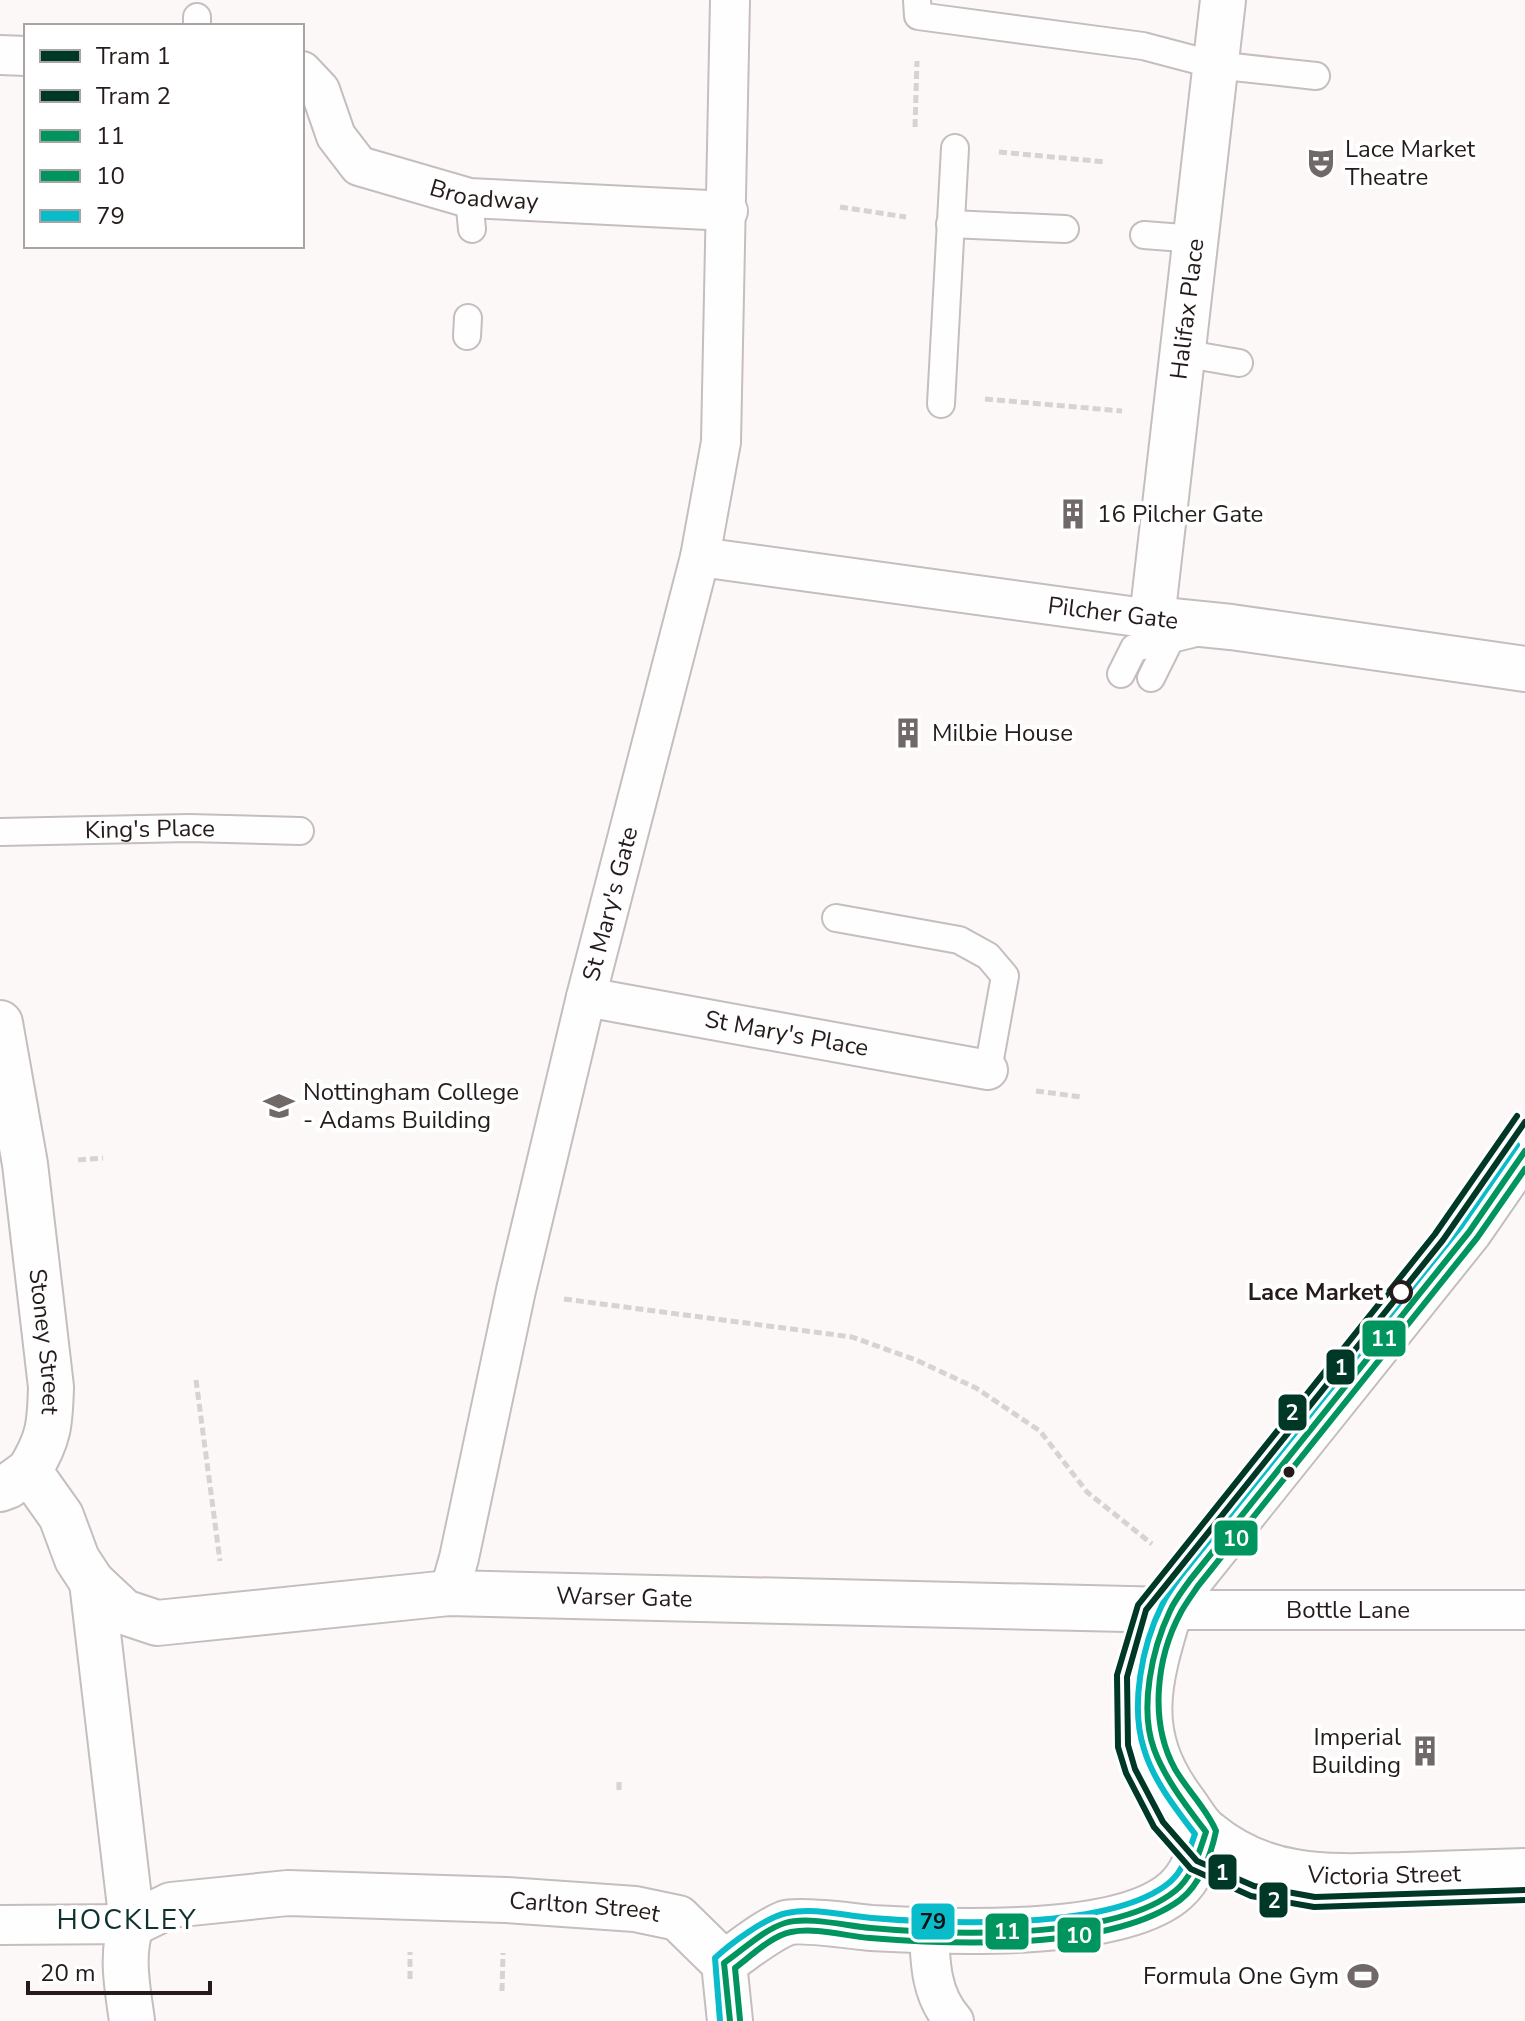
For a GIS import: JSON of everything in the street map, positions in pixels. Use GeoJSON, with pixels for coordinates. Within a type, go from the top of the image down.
{"type":"FeatureCollection","features":[{"type":"Feature","properties":{"kind":"street","name":"St Mary's Gate"},"geometry":{"type":"LineString","coordinates":[[449,1593],[516,1290],[586,997],[700,557],[721,442],[730,0]]}},
{"type":"Feature","properties":{"kind":"street","name":"Halifax Place"},"geometry":{"type":"LineString","coordinates":[[1162,628],[1182,353],[1223,0]]}},
{"type":"Feature","properties":{"kind":"street"},"geometry":{"type":"LineString","coordinates":[[0,55],[24,56]]}},
{"type":"Feature","properties":{"kind":"street","name":"Broadway"},"geometry":{"type":"LineString","coordinates":[[304,73],[320,90],[336,136],[359,166],[470,214],[728,211]]}},
{"type":"Feature","properties":{"kind":"street","name":"Pilcher Gate"},"geometry":{"type":"LineString","coordinates":[[700,557],[1162,628],[1231,627],[1525,669]]}},
{"type":"Feature","properties":{"kind":"street","name":"St Mary's Place"},"geometry":{"type":"LineString","coordinates":[[586,997],[988,1070]]}},
{"type":"Feature","properties":{"kind":"street","name":"Stoney Street"},"geometry":{"type":"LineString","coordinates":[[0,1023],[25,1164],[51,1387],[50,1421],[45,1446],[15,1480],[61,1516],[77,1559],[92,1582],[132,1924],[127,1936],[126,1954],[132,2021]]}},
{"type":"Feature","properties":{"kind":"street"},"geometry":{"type":"LineString","coordinates":[[730,2021],[724,1963],[787,1922],[929,1931],[1080,1926],[1132,1914],[1162,1901],[1178,1889],[1197,1861],[1206,1832],[1175,1790],[1152,1746],[1148,1702],[1157,1653],[1180,1595],[1469,1232],[1525,1151]]}},
{"type":"Feature","properties":{"kind":"street","name":"Warser Gate"},"geometry":{"type":"LineString","coordinates":[[92,1582],[124,1612],[157,1623],[449,1593],[1180,1595]]}},
{"type":"Feature","properties":{"kind":"street","name":"Bottle Lane"},"geometry":{"type":"LineString","coordinates":[[1180,1595],[1525,1610]]}},
{"type":"Feature","properties":{"kind":"street","name":"Victoria Street"},"geometry":{"type":"LineString","coordinates":[[1206,1832],[1234,1851],[1273,1869],[1322,1878],[1525,1871]]}},
{"type":"Feature","properties":{"kind":"street","name":"Carlton Street"},"geometry":{"type":"LineString","coordinates":[[132,1924],[171,1905],[288,1893],[506,1900],[635,1909],[678,1918],[724,1963]]}},
{"type":"Feature","properties":{"kind":"street"},"geometry":{"type":"LineString","coordinates":[[0,1925],[132,1924]]}},
{"type":"Feature","properties":{"kind":"street"},"geometry":{"type":"LineString","coordinates":[[929,1931],[930,1974],[947,2013],[954,2021]]}},
{"type":"Feature","properties":{"kind":"lane"},"geometry":{"type":"LineString","coordinates":[[917,0],[918,16],[1143,46],[1215,65],[1316,76]]}},
{"type":"Feature","properties":{"kind":"lane"},"geometry":{"type":"LineString","coordinates":[[941,400],[955,148]]}},
{"type":"Feature","properties":{"kind":"lane"},"geometry":{"type":"LineString","coordinates":[[950,224],[1065,229]]}},
{"type":"Feature","properties":{"kind":"lane"},"geometry":{"type":"LineString","coordinates":[[1144,235],[1196,239]]}},
{"type":"Feature","properties":{"kind":"lane"},"geometry":{"type":"LineString","coordinates":[[1182,353],[1239,363]]}},
{"type":"Feature","properties":{"kind":"lane"},"geometry":{"type":"LineString","coordinates":[[1121,674],[1134,648],[1162,628]]}},
{"type":"Feature","properties":{"kind":"lane"},"geometry":{"type":"LineString","coordinates":[[1151,678],[1162,628]]}},
{"type":"Feature","properties":{"kind":"lane","name":"King's Place"},"geometry":{"type":"LineString","coordinates":[[0,832],[189,828],[300,831]]}},
{"type":"Feature","properties":{"kind":"lane"},"geometry":{"type":"LineString","coordinates":[[836,918],[959,940],[988,956],[1005,976],[988,1070]]}},
{"type":"Feature","properties":{"kind":"path"},"geometry":{"type":"LineString","coordinates":[[915,125],[916,86]]}},
{"type":"Feature","properties":{"kind":"path"},"geometry":{"type":"LineString","coordinates":[[840,207],[950,224]]}},
{"type":"Feature","properties":{"kind":"path"},"geometry":{"type":"LineString","coordinates":[[941,400],[1122,411]]}},
{"type":"Feature","properties":{"kind":"path"},"geometry":{"type":"LineString","coordinates":[[1039,1091],[1082,1097]]}},
{"type":"Feature","properties":{"kind":"path"},"geometry":{"type":"LineString","coordinates":[[66,1161],[103,1158]]}},
{"type":"Feature","properties":{"kind":"path"},"geometry":{"type":"LineString","coordinates":[[516,1290],[852,1337],[916,1360],[976,1388],[1040,1431],[1087,1492],[1157,1548],[1180,1595]]}},
{"type":"Feature","properties":{"kind":"path"},"geometry":{"type":"LineString","coordinates":[[196,1380],[220,1562],[223,1616]]}},
{"type":"Feature","properties":{"kind":"path"},"geometry":{"type":"LineString","coordinates":[[619,1779],[619,1790]]}},
{"type":"Feature","properties":{"kind":"tram line","name":"2"},"geometry":{"type":"LineString","coordinates":[[1517,1116],[1435,1234],[1138,1605],[1117,1675],[1118,1747],[1126,1773],[1154,1827],[1191,1869],[1251,1896],[1314,1907],[1525,1900]]}},
{"type":"Feature","properties":{"kind":"tram line","name":"1"},"geometry":{"type":"LineString","coordinates":[[1525,1122],[1443,1240],[1146,1610],[1127,1677],[1128,1745],[1135,1769],[1163,1822],[1197,1861],[1254,1886],[1315,1897],[1525,1890]]}},
{"type":"Feature","properties":{"kind":"transit line","name":"79"},"geometry":{"type":"LineString","coordinates":[[720,2021],[715,1958],[749,1932],[787,1913],[830,1912],[941,1922],[1027,1921],[1109,1909],[1144,1898],[1175,1877],[1186,1860],[1195,1834],[1153,1772],[1144,1749],[1138,1714],[1144,1657],[1162,1605],[1182,1574],[1461,1226],[1517,1145]]}},
{"type":"Feature","properties":{"kind":"transit line","name":"11"},"geometry":{"type":"LineString","coordinates":[[730,2021],[724,1963],[761,1935],[785,1923],[816,1921],[871,1928],[985,1933],[1072,1927],[1112,1919],[1147,1907],[1181,1885],[1195,1864],[1206,1832],[1164,1771],[1150,1733],[1150,1679],[1158,1643],[1170,1611],[1190,1580],[1469,1232],[1525,1151]]}},
{"type":"Feature","properties":{"kind":"transit line","name":"10"},"geometry":{"type":"LineString","coordinates":[[740,2020],[735,1968],[769,1942],[791,1932],[820,1931],[870,1938],[944,1942],[1030,1941],[1114,1928],[1150,1917],[1187,1894],[1204,1869],[1216,1831],[1175,1769],[1161,1731],[1161,1669],[1172,1630],[1198,1586],[1477,1238],[1525,1169]]}},
{"type":"Feature","properties":{"kind":"place","name":"Lace Market Theatre"},"geometry":{"type":"Point","coordinates":[1321,163]}},
{"type":"Feature","properties":{"kind":"place","name":"16 Pilcher Gate"},"geometry":{"type":"Point","coordinates":[1073,514]}},
{"type":"Feature","properties":{"kind":"place","name":"Milbie House"},"geometry":{"type":"Point","coordinates":[908,733]}},
{"type":"Feature","properties":{"kind":"place","name":"Nottingham College - Adams Building"},"geometry":{"type":"Point","coordinates":[279,1106]}},
{"type":"Feature","properties":{"kind":"place","name":"Lace Market"},"geometry":{"type":"Point","coordinates":[1401,1292]}},
{"type":"Feature","properties":{"kind":"place","name":"Imperial Building"},"geometry":{"type":"Point","coordinates":[1425,1751]}},
{"type":"Feature","properties":{"kind":"place","name":"Formula One Gym"},"geometry":{"type":"Point","coordinates":[1363,1976]}},
{"type":"Feature","properties":{"kind":"district","name":"HOCKLEY"},"geometry":{"type":"Point","coordinates":[127,1919]}}]}
